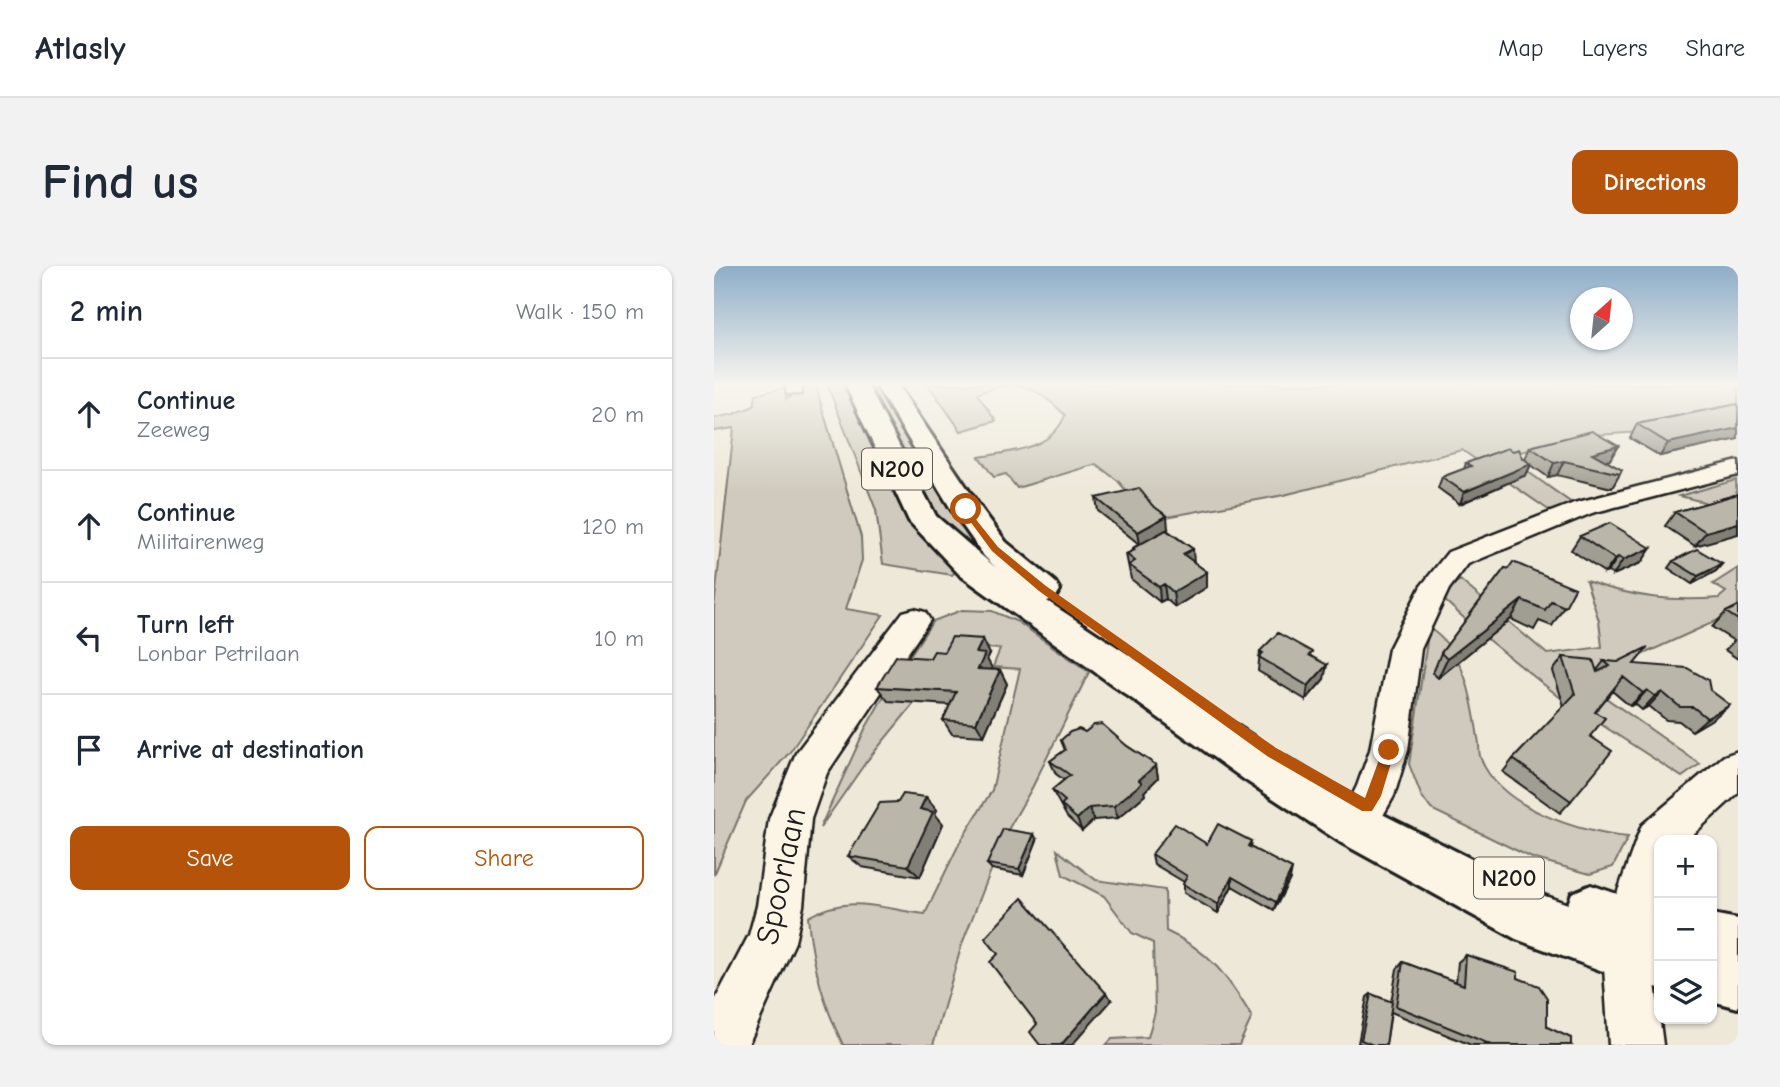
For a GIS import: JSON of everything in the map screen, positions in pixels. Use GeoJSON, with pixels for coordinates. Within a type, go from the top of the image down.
{"type":"FeatureCollection","features":[{"type":"Feature","properties":{"kind":"main road","name":"N200"},"geometry":{"type":"LineString","coordinates":[[874,420],[924,521],[1042,589],[1272,752],[1367,806],[1545,896],[1644,942]]}},
{"type":"Feature","properties":{"kind":"main road","name":"N200"},"geometry":{"type":"LineString","coordinates":[[909,420],[966,509],[974,550],[972,567],[1261,766],[1357,826],[1535,920],[1644,942]]}},
{"type":"Feature","properties":{"kind":"main road"},"geometry":{"type":"LineString","coordinates":[[1717,943],[1738,947]]}},
{"type":"Feature","properties":{"kind":"main road"},"geometry":{"type":"LineString","coordinates":[[1717,973],[1738,979]]}},
{"type":"Feature","properties":{"kind":"street"},"geometry":{"type":"LineString","coordinates":[[1367,806],[1374,796],[1389,750],[1405,649],[1436,586],[1458,558],[1583,508],[1738,468]]}},
{"type":"Feature","properties":{"kind":"street","name":"Spoorlaan"},"geometry":{"type":"LineString","coordinates":[[727,1036],[771,942],[780,906],[790,819],[810,765],[914,620]]}},
{"type":"Feature","properties":{"kind":"street"},"geometry":{"type":"LineString","coordinates":[[1636,1045],[1644,942],[1657,841],[1738,768]]}},
{"type":"Feature","properties":{"kind":"shaded area"},"geometry":{"type":"Polygon","coordinates":[[[714,420],[826,420],[861,537],[862,560],[846,609],[883,615],[790,752],[746,801],[714,875],[714,608],[734,428],[714,431],[714,420]]]}},
{"type":"Feature","properties":{"kind":"shaded area"},"geometry":{"type":"Polygon","coordinates":[[[841,420],[870,420],[962,566],[952,575],[883,564],[876,510],[841,420]]]}},
{"type":"Feature","properties":{"kind":"shaded area"},"geometry":{"type":"Polygon","coordinates":[[[883,420],[902,420],[984,549],[976,557],[937,523],[883,420]]]}},
{"type":"Feature","properties":{"kind":"shaded area"},"geometry":{"type":"Polygon","coordinates":[[[954,420],[996,421],[961,431],[954,420]]]}},
{"type":"Feature","properties":{"kind":"shaded area"},"geometry":{"type":"Polygon","coordinates":[[[1062,420],[1688,420],[1641,432],[1582,436],[1506,456],[1573,504],[1550,511],[1462,450],[1284,495],[1151,520],[1118,481],[1096,464],[1017,488],[1006,474],[994,477],[979,457],[1030,447],[1041,442],[1059,427],[1062,420]]]}},
{"type":"Feature","properties":{"kind":"shaded area"},"geometry":{"type":"Polygon","coordinates":[[[1736,480],[1738,528],[1704,502],[1679,496],[1736,480]]]}},
{"type":"Feature","properties":{"kind":"shaded area"},"geometry":{"type":"Polygon","coordinates":[[[1738,568],[1738,611],[1593,677],[1599,693],[1700,764],[1682,777],[1562,699],[1487,639],[1441,597],[1460,580],[1547,654],[1602,647],[1599,621],[1586,581],[1652,597],[1719,598],[1726,592],[1713,584],[1738,568]]]}},
{"type":"Feature","properties":{"kind":"shaded area"},"geometry":{"type":"Polygon","coordinates":[[[962,610],[992,611],[1018,622],[1089,672],[1032,788],[1005,835],[962,944],[933,1045],[843,1045],[820,983],[812,951],[808,917],[823,910],[852,904],[925,914],[959,844],[992,790],[1020,669],[993,667],[1000,649],[971,647],[929,685],[866,762],[820,828],[865,729],[889,687],[933,621],[962,610]]]}},
{"type":"Feature","properties":{"kind":"shaded area"},"geometry":{"type":"Polygon","coordinates":[[[1429,628],[1451,649],[1459,662],[1473,707],[1480,757],[1491,776],[1505,791],[1544,815],[1588,830],[1628,837],[1613,867],[1590,874],[1532,858],[1431,809],[1421,795],[1409,764],[1429,628]]]}},
{"type":"Feature","properties":{"kind":"shaded area"},"geometry":{"type":"Polygon","coordinates":[[[1057,850],[1096,880],[1165,890],[1166,931],[1195,947],[1217,966],[1252,1017],[1239,1045],[1106,1045],[1112,1039],[1148,1037],[1155,1012],[1153,943],[1132,933],[1104,896],[1063,875],[1057,850]]]}},
{"type":"Feature","properties":{"kind":"building"},"geometry":{"type":"Polygon","coordinates":[[[1655,420],[1738,420],[1738,428],[1668,443],[1637,424],[1655,420]]]}},
{"type":"Feature","properties":{"kind":"building"},"geometry":{"type":"Polygon","coordinates":[[[1592,431],[1618,446],[1592,453],[1622,470],[1620,474],[1564,461],[1554,463],[1530,447],[1592,431]]]}},
{"type":"Feature","properties":{"kind":"building"},"geometry":{"type":"Polygon","coordinates":[[[1508,448],[1513,451],[1519,449],[1523,458],[1531,464],[1464,492],[1442,477],[1471,466],[1466,463],[1508,448]]]}},
{"type":"Feature","properties":{"kind":"building"},"geometry":{"type":"Polygon","coordinates":[[[1139,488],[1152,505],[1167,516],[1138,532],[1096,498],[1139,488]]]}},
{"type":"Feature","properties":{"kind":"building"},"geometry":{"type":"Polygon","coordinates":[[[1738,494],[1738,523],[1706,532],[1675,512],[1738,494]]]}},
{"type":"Feature","properties":{"kind":"building"},"geometry":{"type":"Polygon","coordinates":[[[1610,523],[1651,548],[1623,560],[1618,557],[1615,559],[1580,536],[1610,523]]]}},
{"type":"Feature","properties":{"kind":"building"},"geometry":{"type":"Polygon","coordinates":[[[1166,530],[1193,549],[1183,554],[1207,572],[1173,592],[1164,584],[1159,587],[1129,565],[1135,561],[1126,554],[1166,530]]]}},
{"type":"Feature","properties":{"kind":"building"},"geometry":{"type":"Polygon","coordinates":[[[1697,549],[1722,564],[1698,576],[1673,561],[1697,549]]]}},
{"type":"Feature","properties":{"kind":"building"},"geometry":{"type":"Polygon","coordinates":[[[1513,562],[1575,588],[1565,607],[1551,601],[1545,610],[1522,600],[1447,659],[1441,653],[1505,568],[1508,569],[1513,562]]]}},
{"type":"Feature","properties":{"kind":"building"},"geometry":{"type":"Polygon","coordinates":[[[1738,606],[1738,620],[1726,612],[1738,606]]]}},
{"type":"Feature","properties":{"kind":"building"},"geometry":{"type":"Polygon","coordinates":[[[1278,633],[1312,652],[1309,655],[1327,665],[1308,686],[1259,657],[1263,653],[1260,651],[1278,633]]]}},
{"type":"Feature","properties":{"kind":"building"},"geometry":{"type":"Polygon","coordinates":[[[952,637],[983,639],[976,653],[985,654],[978,669],[1000,670],[976,723],[943,720],[956,692],[877,687],[896,656],[930,658],[934,651],[944,652],[952,637]]]}},
{"type":"Feature","properties":{"kind":"building"},"geometry":{"type":"Polygon","coordinates":[[[1648,647],[1634,664],[1687,668],[1708,680],[1710,690],[1730,705],[1707,718],[1693,707],[1680,707],[1662,692],[1655,696],[1647,690],[1643,693],[1623,677],[1595,712],[1605,718],[1590,736],[1612,751],[1571,801],[1513,759],[1575,694],[1563,657],[1593,660],[1597,672],[1610,666],[1604,661],[1618,662],[1648,647]]]}},
{"type":"Feature","properties":{"kind":"building"},"geometry":{"type":"Polygon","coordinates":[[[1102,724],[1127,746],[1156,765],[1139,780],[1142,783],[1114,806],[1089,808],[1077,819],[1061,805],[1065,801],[1052,790],[1070,775],[1050,761],[1065,750],[1061,740],[1070,732],[1079,729],[1085,732],[1094,725],[1102,724]]]}},
{"type":"Feature","properties":{"kind":"building"},"geometry":{"type":"Polygon","coordinates":[[[903,794],[926,797],[920,809],[933,812],[908,866],[848,856],[880,803],[898,802],[903,794]]]}},
{"type":"Feature","properties":{"kind":"building"},"geometry":{"type":"Polygon","coordinates":[[[1175,824],[1207,844],[1218,824],[1251,841],[1248,846],[1292,869],[1276,902],[1232,877],[1218,904],[1183,884],[1187,876],[1152,854],[1175,824]]]}},
{"type":"Feature","properties":{"kind":"building"},"geometry":{"type":"Polygon","coordinates":[[[1003,829],[1034,834],[1019,869],[987,864],[1003,829]]]}},
{"type":"Feature","properties":{"kind":"building"},"geometry":{"type":"Polygon","coordinates":[[[1022,898],[1106,993],[1061,1045],[1040,1045],[1030,1032],[1037,1024],[990,962],[998,954],[985,938],[1022,898]]]}},
{"type":"Feature","properties":{"kind":"building"},"geometry":{"type":"Polygon","coordinates":[[[1466,955],[1518,972],[1518,978],[1539,986],[1547,998],[1547,1027],[1571,1038],[1571,1045],[1492,1045],[1396,1006],[1403,962],[1464,985],[1466,955]]]}},
{"type":"Feature","properties":{"kind":"building"},"geometry":{"type":"Polygon","coordinates":[[[1371,994],[1392,1002],[1386,1045],[1373,1045],[1361,1040],[1371,994]]]}},
{"type":"Feature","properties":{"kind":"route"},"geometry":{"type":"LineString","coordinates":[[966,509],[995,549],[1042,589],[1272,752],[1367,806],[1374,796],[1389,750]]}}]}
